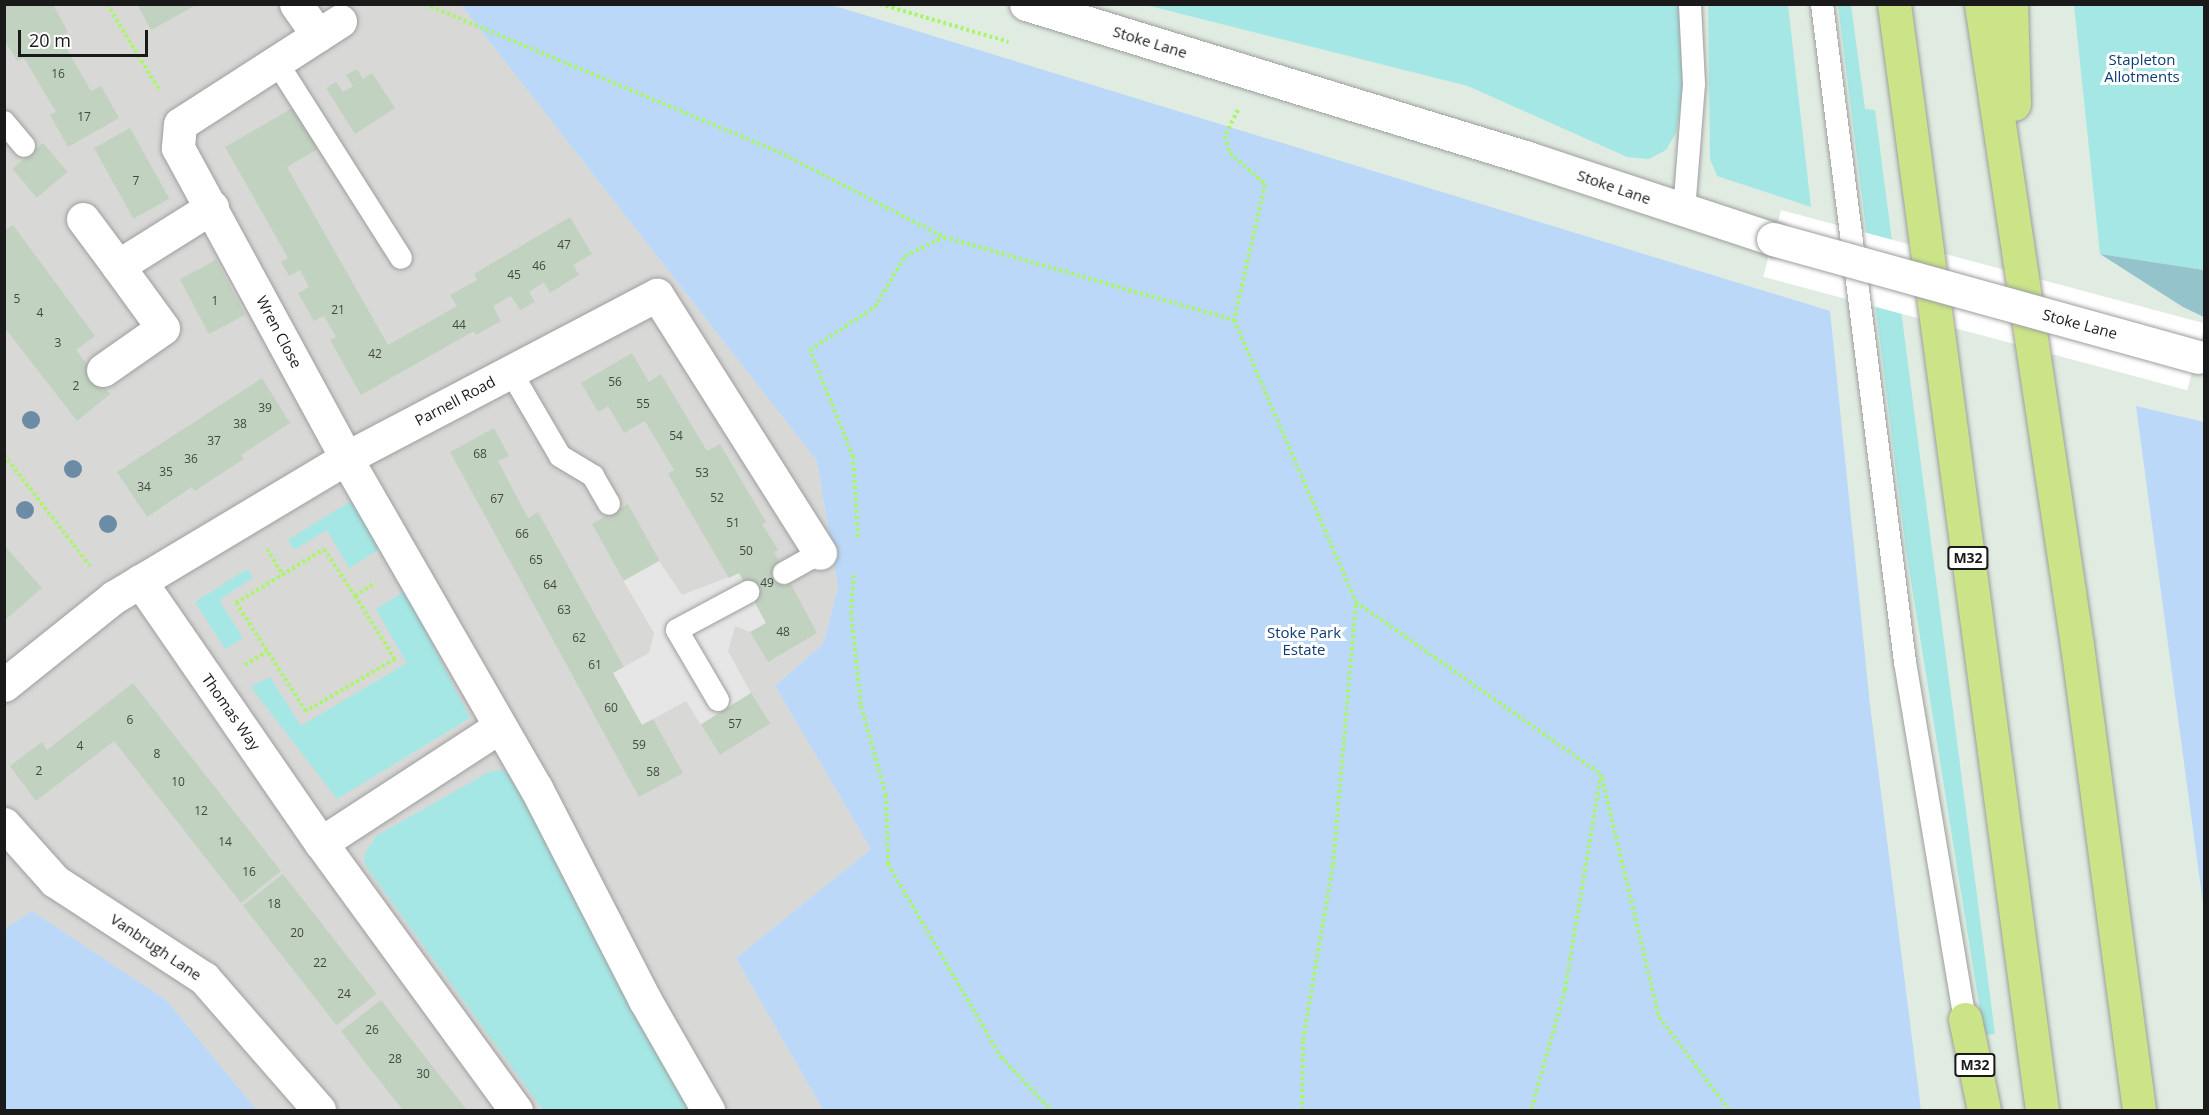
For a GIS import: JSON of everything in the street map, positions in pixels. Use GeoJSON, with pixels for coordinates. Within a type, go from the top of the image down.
{"type":"FeatureCollection","features":[{"type":"Feature","properties":{"kind":"highway","name":"M32"},"geometry":{"type":"LineString","coordinates":[[1894,4],[2042,1110]]}},
{"type":"Feature","properties":{"kind":"highway"},"geometry":{"type":"LineString","coordinates":[[1981,4],[2019,243],[2139,1110]]}},
{"type":"Feature","properties":{"kind":"highway"},"geometry":{"type":"LineString","coordinates":[[2011,4],[2019,243]]}},
{"type":"Feature","properties":{"kind":"highway","name":"M32"},"geometry":{"type":"LineString","coordinates":[[1965,1019],[1984,1110]]}},
{"type":"Feature","properties":{"kind":"street"},"geometry":{"type":"LineString","coordinates":[[180,124],[329,28],[296,4]]}},
{"type":"Feature","properties":{"kind":"street","name":"Stoke Lane"},"geometry":{"type":"LineString","coordinates":[[1026,4],[1259,74],[1773,239],[2201,358]]}},
{"type":"Feature","properties":{"kind":"street","name":"Wren Close"},"geometry":{"type":"LineString","coordinates":[[180,124],[178,147],[346,458]]}},
{"type":"Feature","properties":{"kind":"street"},"geometry":{"type":"LineString","coordinates":[[118,266],[212,207]]}},
{"type":"Feature","properties":{"kind":"street"},"geometry":{"type":"LineString","coordinates":[[83,219],[163,328],[103,370]]}},
{"type":"Feature","properties":{"kind":"street","name":"Parnell Road"},"geometry":{"type":"LineString","coordinates":[[4,685],[127,589],[346,458],[657,295],[820,553]]}},
{"type":"Feature","properties":{"kind":"street"},"geometry":{"type":"LineString","coordinates":[[346,458],[536,788],[645,1000],[708,1110]]}},
{"type":"Feature","properties":{"kind":"street","name":"Thomas Way"},"geometry":{"type":"LineString","coordinates":[[127,589],[321,843],[516,1110]]}},
{"type":"Feature","properties":{"kind":"street"},"geometry":{"type":"LineString","coordinates":[[321,843],[499,727]]}},
{"type":"Feature","properties":{"kind":"street","name":"Vanbrugh Lane"},"geometry":{"type":"LineString","coordinates":[[4,825],[55,880],[204,978],[319,1110]]}},
{"type":"Feature","properties":{"kind":"lane"},"geometry":{"type":"LineString","coordinates":[[1683,211],[1694,84],[1690,4]]}},
{"type":"Feature","properties":{"kind":"lane"},"geometry":{"type":"LineString","coordinates":[[1822,4],[1905,662],[1965,1019]]}},
{"type":"Feature","properties":{"kind":"lane"},"geometry":{"type":"LineString","coordinates":[[276,62],[401,258]]}},
{"type":"Feature","properties":{"kind":"lane"},"geometry":{"type":"LineString","coordinates":[[4,122],[24,146]]}},
{"type":"Feature","properties":{"kind":"lane"},"geometry":{"type":"LineString","coordinates":[[511,372],[560,456],[592,476],[609,504]]}},
{"type":"Feature","properties":{"kind":"lane"},"geometry":{"type":"LineString","coordinates":[[784,573],[820,553]]}},
{"type":"Feature","properties":{"kind":"lane"},"geometry":{"type":"LineString","coordinates":[[718,700],[677,630],[748,592]]}},
{"type":"Feature","properties":{"kind":"path"},"geometry":{"type":"LineString","coordinates":[[107,4],[180,124]]}},
{"type":"Feature","properties":{"kind":"path"},"geometry":{"type":"LineString","coordinates":[[425,4],[779,152],[944,237],[1234,320]]}},
{"type":"Feature","properties":{"kind":"path"},"geometry":{"type":"LineString","coordinates":[[1259,74],[1225,136],[1230,153],[1265,184],[1234,320],[1356,602],[1333,865],[1304,1040],[1302,1110]]}},
{"type":"Feature","properties":{"kind":"path"},"geometry":{"type":"LineString","coordinates":[[857,542],[853,457],[810,350],[875,307],[905,256],[944,237]]}},
{"type":"Feature","properties":{"kind":"path"},"geometry":{"type":"LineString","coordinates":[[4,455],[127,589]]}},
{"type":"Feature","properties":{"kind":"path"},"geometry":{"type":"LineString","coordinates":[[324,549],[355,596],[394,659],[306,711],[236,603],[324,549]]}},
{"type":"Feature","properties":{"kind":"path"},"geometry":{"type":"LineString","coordinates":[[355,596],[406,564]]}},
{"type":"Feature","properties":{"kind":"path"},"geometry":{"type":"LineString","coordinates":[[855,566],[851,612],[861,706],[886,795],[888,864],[1001,1057],[1051,1110]]}},
{"type":"Feature","properties":{"kind":"path"},"geometry":{"type":"LineString","coordinates":[[1356,602],[1601,774],[1659,1017],[1730,1110]]}},
{"type":"Feature","properties":{"kind":"path"},"geometry":{"type":"LineString","coordinates":[[1531,1110],[1565,990],[1601,774]]}},
{"type":"Feature","properties":{"kind":"shaded area"},"geometry":{"type":"Polygon","coordinates":[[[5,5],[461,5],[817,461],[838,588],[823,644],[775,686],[871,849],[736,958],[823,1110],[257,1110],[166,1000],[32,911],[5,929],[5,5]]]}},
{"type":"Feature","properties":{"kind":"shaded area"},"geometry":{"type":"Polygon","coordinates":[[[2100,254],[2204,270],[2204,317],[2183,307],[2100,254]]]}},
{"type":"Feature","properties":{"kind":"shaded area"},"geometry":{"type":"Polygon","coordinates":[[[659,561],[682,595],[739,573],[766,623],[750,632],[735,626],[728,651],[751,693],[701,725],[686,701],[642,725],[613,673],[649,653],[654,633],[623,580],[659,561]]]}},
{"type":"Feature","properties":{"kind":"green space","name":"Stoke Park Estate"},"geometry":{"type":"Polygon","coordinates":[[[461,5],[832,5],[1830,311],[1870,705],[1921,1110],[823,1110],[736,958],[871,849],[775,686],[823,644],[838,588],[817,461],[461,5]]]}},
{"type":"Feature","properties":{"kind":"green space"},"geometry":{"type":"Polygon","coordinates":[[[1146,5],[1681,5],[1684,85],[1676,133],[1666,150],[1649,159],[1627,157],[1468,86],[1146,5]]]}},
{"type":"Feature","properties":{"kind":"green space"},"geometry":{"type":"Polygon","coordinates":[[[1708,5],[1788,5],[1811,207],[1717,176],[1710,159],[1708,5]]]}},
{"type":"Feature","properties":{"kind":"green space"},"geometry":{"type":"Polygon","coordinates":[[[1838,5],[1851,5],[1865,109],[1875,110],[1995,1034],[1984,1035],[1906,550],[1838,5]]]}},
{"type":"Feature","properties":{"kind":"green space","name":"Stapleton Allotments"},"geometry":{"type":"Polygon","coordinates":[[[2074,5],[2204,5],[2204,270],[2100,254],[2074,5]]]}},
{"type":"Feature","properties":{"kind":"green space"},"geometry":{"type":"Polygon","coordinates":[[[2136,406],[2204,422],[2204,911],[2136,406]]]}},
{"type":"Feature","properties":{"kind":"green space"},"geometry":{"type":"Polygon","coordinates":[[[351,501],[380,549],[349,568],[327,530],[294,550],[288,540],[351,501]]]}},
{"type":"Feature","properties":{"kind":"green space"},"geometry":{"type":"Polygon","coordinates":[[[247,569],[253,578],[219,600],[243,638],[225,649],[195,602],[247,569]]]}},
{"type":"Feature","properties":{"kind":"green space"},"geometry":{"type":"Polygon","coordinates":[[[405,591],[470,718],[337,799],[251,687],[270,677],[301,726],[407,663],[376,609],[405,591]]]}},
{"type":"Feature","properties":{"kind":"green space"},"geometry":{"type":"Polygon","coordinates":[[[502,770],[510,775],[518,788],[689,1110],[543,1110],[365,865],[364,855],[376,836],[489,772],[502,770]]]}},
{"type":"Feature","properties":{"kind":"green space"},"geometry":{"type":"Polygon","coordinates":[[[32,911],[166,1000],[257,1110],[5,1110],[5,929],[32,911]]]}},
{"type":"Feature","properties":{"kind":"pier"},"geometry":{"type":"Polygon","coordinates":[[[1781,210],[2204,323],[2187,390],[1763,277],[1781,210]]]}},
{"type":"Feature","properties":{"kind":"building"},"geometry":{"type":"Polygon","coordinates":[[[4,4],[53,4],[68,32],[60,37],[91,91],[101,86],[119,118],[68,147],[50,115],[56,112],[24,58],[17,61],[4,39],[4,4]]]}},
{"type":"Feature","properties":{"kind":"building"},"geometry":{"type":"Polygon","coordinates":[[[137,4],[198,4],[151,30],[137,4]]]}},
{"type":"Feature","properties":{"kind":"building"},"geometry":{"type":"Polygon","coordinates":[[[357,69],[363,79],[372,73],[395,108],[355,134],[326,88],[336,82],[343,92],[353,86],[346,75],[357,69]]]}},
{"type":"Feature","properties":{"kind":"building"},"geometry":{"type":"Polygon","coordinates":[[[294,107],[318,149],[287,167],[388,345],[457,306],[450,295],[477,280],[474,274],[570,217],[592,254],[573,265],[579,275],[550,293],[544,282],[529,292],[535,302],[520,310],[511,296],[493,306],[501,321],[476,335],[474,331],[361,395],[330,340],[336,337],[324,316],[314,321],[298,293],[309,287],[300,270],[289,276],[281,262],[288,258],[225,147],[294,107]]]}},
{"type":"Feature","properties":{"kind":"building"},"geometry":{"type":"Polygon","coordinates":[[[130,128],[169,199],[133,219],[94,148],[130,128]]]}},
{"type":"Feature","properties":{"kind":"building"},"geometry":{"type":"Polygon","coordinates":[[[43,143],[67,172],[37,198],[12,169],[43,143]]]}},
{"type":"Feature","properties":{"kind":"building"},"geometry":{"type":"Polygon","coordinates":[[[13,225],[95,336],[76,350],[110,394],[77,421],[4,327],[4,231],[13,225]]]}},
{"type":"Feature","properties":{"kind":"building"},"geometry":{"type":"Polygon","coordinates":[[[216,260],[245,315],[209,334],[180,279],[216,260]]]}},
{"type":"Feature","properties":{"kind":"building"},"geometry":{"type":"Polygon","coordinates":[[[632,353],[649,382],[661,374],[707,451],[720,444],[766,522],[762,524],[778,550],[774,552],[817,633],[768,662],[750,632],[766,623],[739,573],[729,578],[668,474],[674,470],[645,421],[624,433],[608,406],[598,412],[581,383],[632,353]]]}},
{"type":"Feature","properties":{"kind":"building"},"geometry":{"type":"Polygon","coordinates":[[[262,378],[290,423],[241,455],[244,459],[195,491],[192,487],[147,517],[117,472],[262,378]]]}},
{"type":"Feature","properties":{"kind":"building"},"geometry":{"type":"Polygon","coordinates":[[[494,428],[509,456],[498,461],[528,518],[538,512],[624,667],[613,673],[642,725],[653,719],[683,773],[639,797],[450,452],[494,428]]]}},
{"type":"Feature","properties":{"kind":"building"},"geometry":{"type":"Polygon","coordinates":[[[628,504],[660,561],[624,581],[592,524],[628,504]]]}},
{"type":"Feature","properties":{"kind":"building"},"geometry":{"type":"Polygon","coordinates":[[[4,545],[42,588],[4,621],[4,545]]]}},
{"type":"Feature","properties":{"kind":"building"},"geometry":{"type":"Polygon","coordinates":[[[133,683],[281,871],[241,903],[114,741],[36,801],[10,766],[42,742],[47,750],[133,683]]]}},
{"type":"Feature","properties":{"kind":"building"},"geometry":{"type":"Polygon","coordinates":[[[751,693],[770,724],[720,755],[701,724],[751,693]]]}},
{"type":"Feature","properties":{"kind":"building"},"geometry":{"type":"Polygon","coordinates":[[[283,874],[377,994],[336,1025],[243,905],[283,874]]]}},
{"type":"Feature","properties":{"kind":"building"},"geometry":{"type":"Polygon","coordinates":[[[381,1000],[467,1110],[403,1110],[363,1060],[341,1031],[381,1000]]]}}]}
